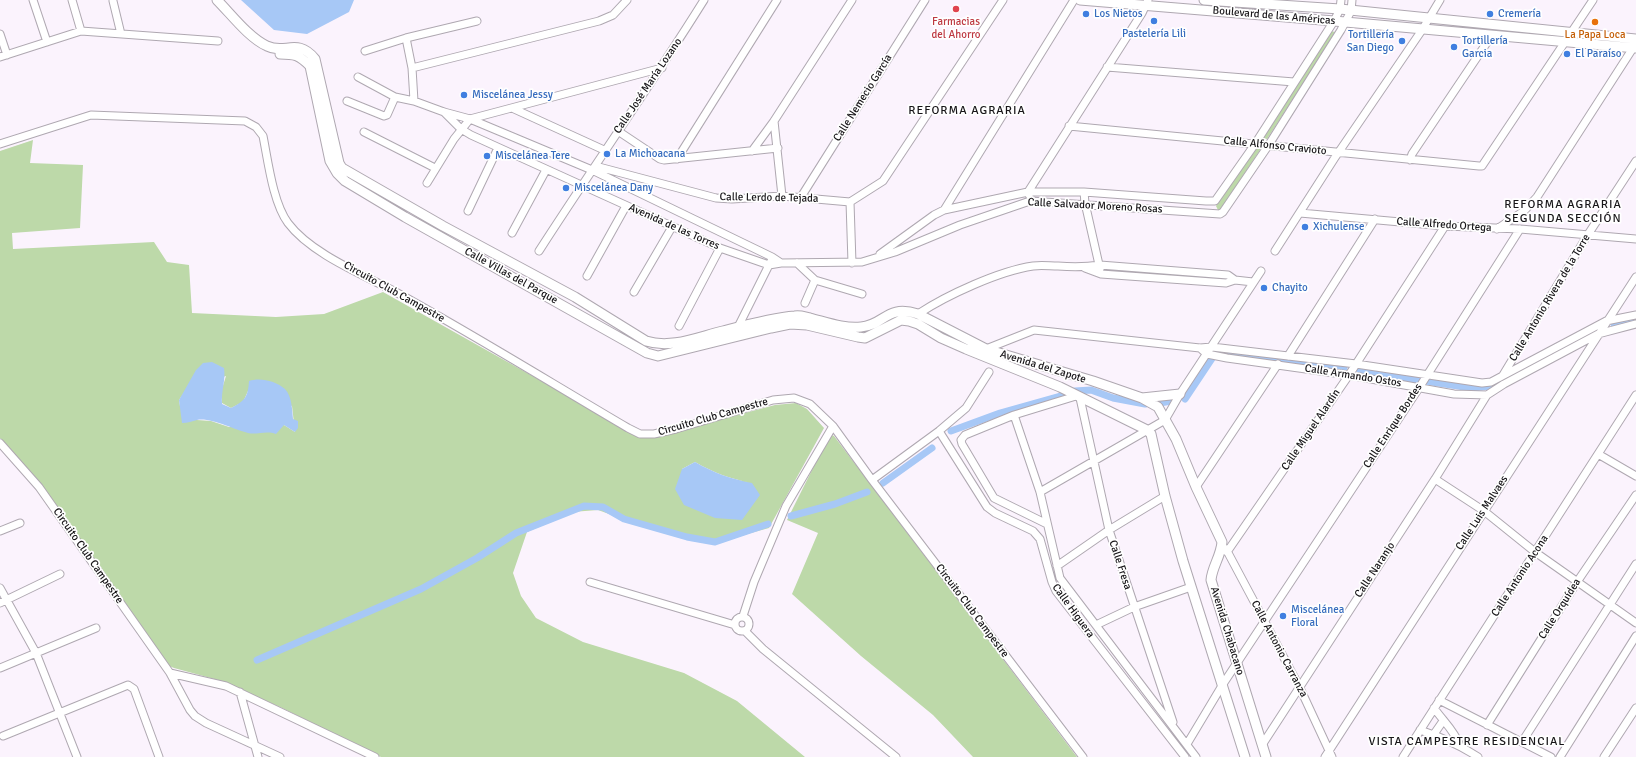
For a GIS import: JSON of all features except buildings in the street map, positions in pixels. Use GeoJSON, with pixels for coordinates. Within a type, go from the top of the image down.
{"type":"FeatureCollection","features":[{"type":"Feature","properties":{"kind":"main road","name":"Calle Villas del Parque"},"geometry":{"type":"LineString","coordinates":[[211,0],[267,46],[272,48],[299,47],[308,51],[315,59],[339,163],[342,168],[350,174],[443,226],[575,297],[646,341],[656,344],[671,344],[738,327],[797,315],[850,327],[862,327],[894,312],[906,311],[918,314]]}},
{"type":"Feature","properties":{"kind":"main road","name":"Calle Villas del Parque"},"geometry":{"type":"LineString","coordinates":[[217,0],[224,10],[256,45],[264,51],[272,54],[293,54],[301,57],[310,66],[330,160],[337,173],[345,181],[405,217],[647,353],[658,356],[790,324],[808,325],[865,338],[901,320],[918,324]]}},
{"type":"Feature","properties":{"kind":"main road","name":"Boulevard de las Américas"},"geometry":{"type":"LineString","coordinates":[[1080,0],[1147,3],[1422,30],[1634,48]]}},
{"type":"Feature","properties":{"kind":"main road","name":"Boulevard de las Américas"},"geometry":{"type":"LineString","coordinates":[[1204,0],[1341,5],[1351,11],[1636,39]]}},
{"type":"Feature","properties":{"kind":"main road","name":"Avenida del Zapote"},"geometry":{"type":"LineString","coordinates":[[918,314],[986,349],[1142,398],[1158,407],[1166,420]]}},
{"type":"Feature","properties":{"kind":"main road","name":"Avenida del Zapote"},"geometry":{"type":"LineString","coordinates":[[918,324],[953,343],[1060,387],[1148,430]]}},
{"type":"Feature","properties":{"kind":"main road"},"geometry":{"type":"LineString","coordinates":[[1142,398],[1180,394]]}},
{"type":"Feature","properties":{"kind":"main road"},"geometry":{"type":"LineString","coordinates":[[1166,420],[1222,542]]}},
{"type":"Feature","properties":{"kind":"main road","name":"Avenida Chabacano"},"geometry":{"type":"LineString","coordinates":[[1148,430],[1151,434],[1165,496],[1191,587],[1245,757]]}},
{"type":"Feature","properties":{"kind":"main road","name":"Avenida Chabacano"},"geometry":{"type":"LineString","coordinates":[[1222,542],[1221,551],[1211,580],[1266,757]]}},
{"type":"Feature","properties":{"kind":"street"},"geometry":{"type":"LineString","coordinates":[[33,0],[47,42]]}},
{"type":"Feature","properties":{"kind":"street"},"geometry":{"type":"LineString","coordinates":[[72,0],[81,31]]}},
{"type":"Feature","properties":{"kind":"street"},"geometry":{"type":"LineString","coordinates":[[412,68],[599,21],[613,15],[627,0]]}},
{"type":"Feature","properties":{"kind":"street","name":"Calle José María Lozano"},"geometry":{"type":"LineString","coordinates":[[539,251],[604,150],[662,68],[704,0]]}},
{"type":"Feature","properties":{"kind":"street"},"geometry":{"type":"LineString","coordinates":[[677,159],[777,0]]}},
{"type":"Feature","properties":{"kind":"street"},"geometry":{"type":"LineString","coordinates":[[752,150],[774,121],[852,0]]}},
{"type":"Feature","properties":{"kind":"street","name":"Calle Nemecio García"},"geometry":{"type":"LineString","coordinates":[[802,196],[925,0]]}},
{"type":"Feature","properties":{"kind":"street"},"geometry":{"type":"LineString","coordinates":[[852,263],[850,202],[883,181],[1003,0]]}},
{"type":"Feature","properties":{"kind":"street"},"geometry":{"type":"LineString","coordinates":[[874,258],[934,215],[944,210],[1074,0]]}},
{"type":"Feature","properties":{"kind":"street","name":"Calle Salvador Moreno Rosas"},"geometry":{"type":"LineString","coordinates":[[874,258],[895,252],[960,225],[1030,201],[1220,214],[1223,212],[1268,146],[1346,22],[1351,11],[1352,0]]}},
{"type":"Feature","properties":{"kind":"street"},"geometry":{"type":"LineString","coordinates":[[1275,251],[1422,30],[1440,0]]}},
{"type":"Feature","properties":{"kind":"street"},"geometry":{"type":"LineString","coordinates":[[1564,42],[1593,0]]}},
{"type":"Feature","properties":{"kind":"street"},"geometry":{"type":"LineString","coordinates":[[113,1],[121,34]]}},
{"type":"Feature","properties":{"kind":"street"},"geometry":{"type":"LineString","coordinates":[[1030,201],[1028,192],[1147,3]]}},
{"type":"Feature","properties":{"kind":"street"},"geometry":{"type":"LineString","coordinates":[[1206,213],[1206,202],[1215,201],[1217,199],[1255,144],[1334,21],[1341,5]]}},
{"type":"Feature","properties":{"kind":"street"},"geometry":{"type":"LineString","coordinates":[[365,51],[406,38],[477,21]]}},
{"type":"Feature","properties":{"kind":"street"},"geometry":{"type":"LineString","coordinates":[[0,34],[4,56],[81,31],[218,41]]}},
{"type":"Feature","properties":{"kind":"street"},"geometry":{"type":"LineString","coordinates":[[1410,160],[1412,154],[1492,35]]}},
{"type":"Feature","properties":{"kind":"street"},"geometry":{"type":"LineString","coordinates":[[406,38],[412,68],[414,101]]}},
{"type":"Feature","properties":{"kind":"street","name":"Calle Alfonso Cravioto"},"geometry":{"type":"LineString","coordinates":[[1069,126],[1476,167],[1482,166],[1564,42]]}},
{"type":"Feature","properties":{"kind":"street"},"geometry":{"type":"LineString","coordinates":[[1496,229],[1524,211],[1537,197],[1634,48]]}},
{"type":"Feature","properties":{"kind":"street"},"geometry":{"type":"LineString","coordinates":[[1107,67],[1294,82]]}},
{"type":"Feature","properties":{"kind":"street"},"geometry":{"type":"LineString","coordinates":[[427,183],[435,168],[461,129],[470,119],[662,68]]}},
{"type":"Feature","properties":{"kind":"street","name":"Avenida de las Torres"},"geometry":{"type":"LineString","coordinates":[[358,77],[395,97],[414,101],[444,112],[470,119],[593,168],[772,257],[781,263]]}},
{"type":"Feature","properties":{"kind":"street"},"geometry":{"type":"LineString","coordinates":[[347,101],[384,116],[386,115],[395,97]]}},
{"type":"Feature","properties":{"kind":"street"},"geometry":{"type":"LineString","coordinates":[[512,108],[604,150]]}},
{"type":"Feature","properties":{"kind":"street","name":"Avenida de las Torres"},"geometry":{"type":"LineString","coordinates":[[444,112],[461,129],[498,148],[720,248],[769,265],[781,263],[852,263],[862,262],[874,258]]}},
{"type":"Feature","properties":{"kind":"street","name":"Circuito Club Campestre"},"geometry":{"type":"LineString","coordinates":[[0,144],[91,115],[245,121],[256,126],[263,136],[279,207],[288,223],[302,238],[328,256],[403,296],[628,428],[640,434],[654,434],[676,429],[773,400],[794,398],[810,404],[833,426],[872,480],[1084,757]]}},
{"type":"Feature","properties":{"kind":"street"},"geometry":{"type":"LineString","coordinates":[[774,121],[782,196]]}},
{"type":"Feature","properties":{"kind":"street"},"geometry":{"type":"LineString","coordinates":[[618,131],[660,159],[664,160],[778,148]]}},
{"type":"Feature","properties":{"kind":"street"},"geometry":{"type":"LineString","coordinates":[[364,132],[435,168]]}},
{"type":"Feature","properties":{"kind":"street"},"geometry":{"type":"LineString","coordinates":[[468,210],[498,148]]}},
{"type":"Feature","properties":{"kind":"street","name":"Calle Antonio Rivera de la Torre"},"geometry":{"type":"LineString","coordinates":[[1503,375],[1587,236],[1636,161]]}},
{"type":"Feature","properties":{"kind":"street","name":"Calle Lerdo de Tejada"},"geometry":{"type":"LineString","coordinates":[[593,168],[716,198],[732,199],[802,196],[850,202]]}},
{"type":"Feature","properties":{"kind":"street"},"geometry":{"type":"LineString","coordinates":[[512,233],[546,170]]}},
{"type":"Feature","properties":{"kind":"street","name":"Calle Salvador Moreno Rosas"},"geometry":{"type":"LineString","coordinates":[[944,210],[1028,192],[1084,192],[1206,202]]}},
{"type":"Feature","properties":{"kind":"street"},"geometry":{"type":"LineString","coordinates":[[1084,192],[1085,204],[1101,274]]}},
{"type":"Feature","properties":{"kind":"street"},"geometry":{"type":"LineString","coordinates":[[587,276],[626,206]]}},
{"type":"Feature","properties":{"kind":"street","name":"Calle Alfredo Ortega"},"geometry":{"type":"LineString","coordinates":[[1300,213],[1445,226],[1520,229],[1587,236],[1636,239]]}},
{"type":"Feature","properties":{"kind":"street"},"geometry":{"type":"LineString","coordinates":[[1288,356],[1375,219]]}},
{"type":"Feature","properties":{"kind":"street","name":"Calle Miguel Alardín"},"geometry":{"type":"LineString","coordinates":[[1228,552],[1349,375],[1445,226]]}},
{"type":"Feature","properties":{"kind":"street"},"geometry":{"type":"LineString","coordinates":[[634,292],[672,227]]}},
{"type":"Feature","properties":{"kind":"street","name":"Calle Enrique Bordes"},"geometry":{"type":"LineString","coordinates":[[1186,744],[1236,664],[1419,388],[1520,229]]}},
{"type":"Feature","properties":{"kind":"street"},"geometry":{"type":"LineString","coordinates":[[679,326],[720,248]]}},
{"type":"Feature","properties":{"kind":"street"},"geometry":{"type":"LineString","coordinates":[[738,327],[772,257]]}},
{"type":"Feature","properties":{"kind":"street"},"geometry":{"type":"LineString","coordinates":[[797,263],[815,280],[862,294]]}},
{"type":"Feature","properties":{"kind":"street"},"geometry":{"type":"LineString","coordinates":[[918,314],[932,305],[1012,270],[1035,266],[1083,267],[1100,265],[1228,275],[1235,280]]}},
{"type":"Feature","properties":{"kind":"street"},"geometry":{"type":"LineString","coordinates":[[1083,267],[1101,274],[1226,283],[1235,280],[1253,282]]}},
{"type":"Feature","properties":{"kind":"street"},"geometry":{"type":"LineString","coordinates":[[1040,492],[1166,420],[1180,394],[1261,271]]}},
{"type":"Feature","properties":{"kind":"street","name":"Calle Luis Malvaes"},"geometry":{"type":"LineString","coordinates":[[1325,757],[1331,753],[1484,511],[1636,277]]}},
{"type":"Feature","properties":{"kind":"street"},"geometry":{"type":"LineString","coordinates":[[805,302],[815,280]]}},
{"type":"Feature","properties":{"kind":"street","name":"Calle Armando Ostos"},"geometry":{"type":"LineString","coordinates":[[986,349],[1034,330],[1200,348],[1212,347],[1356,364],[1482,383],[1491,382],[1606,321],[1636,314]]}},
{"type":"Feature","properties":{"kind":"street"},"geometry":{"type":"LineString","coordinates":[[1487,395],[1504,384],[1598,334],[1636,324]]}},
{"type":"Feature","properties":{"kind":"street"},"geometry":{"type":"LineString","coordinates":[[1571,339],[1576,346]]}},
{"type":"Feature","properties":{"kind":"street"},"geometry":{"type":"LineString","coordinates":[[1200,348],[1207,354]]}},
{"type":"Feature","properties":{"kind":"street","name":"Calle Armando Ostos"},"geometry":{"type":"LineString","coordinates":[[1207,354],[1349,375],[1454,394],[1487,395]]}},
{"type":"Feature","properties":{"kind":"street"},"geometry":{"type":"LineString","coordinates":[[1196,487],[1278,364]]}},
{"type":"Feature","properties":{"kind":"street"},"geometry":{"type":"LineString","coordinates":[[872,480],[939,432],[966,408],[989,372]]}},
{"type":"Feature","properties":{"kind":"street","name":"Calle Naranjo"},"geometry":{"type":"LineString","coordinates":[[1262,745],[1299,686],[1436,479],[1487,395]]}},
{"type":"Feature","properties":{"kind":"street","name":"Calle Antonio Acona"},"geometry":{"type":"LineString","coordinates":[[1403,757],[1636,396]]}},
{"type":"Feature","properties":{"kind":"street"},"geometry":{"type":"LineString","coordinates":[[1047,524],[994,498],[962,444],[962,440],[965,436],[1014,415],[1078,397]]}},
{"type":"Feature","properties":{"kind":"street","name":"Calle Fresa"},"geometry":{"type":"LineString","coordinates":[[1078,397],[1094,460],[1109,530],[1175,728]]}},
{"type":"Feature","properties":{"kind":"street","name":"Calle Higuera"},"geometry":{"type":"LineString","coordinates":[[1014,415],[1040,492],[1060,578],[1196,757]]}},
{"type":"Feature","properties":{"kind":"street"},"geometry":{"type":"LineString","coordinates":[[735,625],[738,618],[743,616],[754,582],[786,506],[833,426]]}},
{"type":"Feature","properties":{"kind":"street","name":"Calle Higuera"},"geometry":{"type":"LineString","coordinates":[[939,432],[987,507],[995,514],[1034,531],[1040,539],[1052,582],[1056,590],[1185,757]]}},
{"type":"Feature","properties":{"kind":"street","name":"Circuito Club Campestre"},"geometry":{"type":"LineString","coordinates":[[0,443],[39,487],[170,673],[190,710],[195,716],[206,723],[280,757]]}},
{"type":"Feature","properties":{"kind":"street"},"geometry":{"type":"LineString","coordinates":[[1598,454],[1636,476]]}},
{"type":"Feature","properties":{"kind":"street"},"geometry":{"type":"LineString","coordinates":[[1436,479],[1484,511],[1535,552],[1636,623]]}},
{"type":"Feature","properties":{"kind":"street","name":"Calle Orquídea"},"geometry":{"type":"LineString","coordinates":[[1487,725],[1577,582],[1636,495]]}},
{"type":"Feature","properties":{"kind":"street"},"geometry":{"type":"LineString","coordinates":[[1057,566],[1109,530],[1165,496]]}},
{"type":"Feature","properties":{"kind":"street"},"geometry":{"type":"LineString","coordinates":[[0,531],[20,523]]}},
{"type":"Feature","properties":{"kind":"street","name":"Calle Antonio Carranza"},"geometry":{"type":"LineString","coordinates":[[1222,542],[1299,686],[1331,753]]}},
{"type":"Feature","properties":{"kind":"street"},"geometry":{"type":"LineString","coordinates":[[1522,742],[1636,564]]}},
{"type":"Feature","properties":{"kind":"street"},"geometry":{"type":"LineString","coordinates":[[3,602],[60,574]]}},
{"type":"Feature","properties":{"kind":"street"},"geometry":{"type":"LineString","coordinates":[[590,582],[735,625],[739,631],[745,631],[764,649],[896,757]]}},
{"type":"Feature","properties":{"kind":"street"},"geometry":{"type":"LineString","coordinates":[[1096,625],[1134,607],[1191,587]]}},
{"type":"Feature","properties":{"kind":"street"},"geometry":{"type":"LineString","coordinates":[[0,588],[3,602],[36,653],[77,757]]}},
{"type":"Feature","properties":{"kind":"street"},"geometry":{"type":"LineString","coordinates":[[743,616],[750,622],[750,626],[745,631]]}},
{"type":"Feature","properties":{"kind":"street"},"geometry":{"type":"LineString","coordinates":[[0,668],[96,628]]}},
{"type":"Feature","properties":{"kind":"street"},"geometry":{"type":"LineString","coordinates":[[1560,757],[1636,636]]}},
{"type":"Feature","properties":{"kind":"street"},"geometry":{"type":"LineString","coordinates":[[170,673],[226,686],[375,757]]}},
{"type":"Feature","properties":{"kind":"street"},"geometry":{"type":"LineString","coordinates":[[3,736],[127,685],[134,689],[159,757]]}},
{"type":"Feature","properties":{"kind":"street"},"geometry":{"type":"LineString","coordinates":[[240,692],[256,745],[258,757]]}},
{"type":"Feature","properties":{"kind":"street"},"geometry":{"type":"LineString","coordinates":[[1439,700],[1551,757]]}},
{"type":"Feature","properties":{"kind":"street"},"geometry":{"type":"LineString","coordinates":[[1434,708],[1443,721],[1457,736],[1460,746]]}},
{"type":"Feature","properties":{"kind":"street"},"geometry":{"type":"LineString","coordinates":[[1604,757],[1636,708]]}},
{"type":"Feature","properties":{"kind":"street"},"geometry":{"type":"LineString","coordinates":[[1434,734],[1443,721]]}},
{"type":"Feature","properties":{"kind":"street"},"geometry":{"type":"LineString","coordinates":[[1420,730],[1434,734],[1460,746],[1478,757]]}},
{"type":"Feature","properties":{"kind":"green space"},"geometry":{"type":"Polygon","coordinates":[[[1329,31],[1336,32],[1267,139],[1260,138],[1329,31]]]}},
{"type":"Feature","properties":{"kind":"green space"},"geometry":{"type":"Polygon","coordinates":[[[33,140],[30,163],[83,165],[80,228],[12,233],[13,249],[154,242],[167,262],[189,265],[192,313],[276,317],[324,314],[383,292],[634,433],[688,428],[775,405],[796,403],[807,409],[824,428],[769,528],[715,543],[672,535],[598,510],[572,512],[527,532],[513,573],[521,596],[536,618],[583,642],[684,673],[737,701],[805,757],[381,757],[280,707],[218,680],[167,665],[41,486],[0,438],[0,151],[33,140]],[[226,376],[186,390],[179,400],[180,406],[197,420],[211,421],[229,427],[284,425],[295,432],[292,406],[248,391],[243,402],[231,408],[222,403],[221,392],[226,376]],[[695,462],[682,469],[737,480],[723,475],[695,462]]]}},
{"type":"Feature","properties":{"kind":"green space"},"geometry":{"type":"Polygon","coordinates":[[[1256,146],[1262,147],[1219,212],[1216,206],[1256,146]]]}},
{"type":"Feature","properties":{"kind":"green space"},"geometry":{"type":"Polygon","coordinates":[[[832,435],[1077,757],[973,757],[933,715],[861,656],[792,594],[818,533],[787,520],[828,438],[832,435]]]}},
{"type":"Feature","properties":{"kind":"water"},"geometry":{"type":"Polygon","coordinates":[[[241,0],[354,0],[349,12],[307,34],[274,30],[241,0]]]}},
{"type":"Feature","properties":{"kind":"water"},"geometry":{"type":"Polygon","coordinates":[[[212,362],[224,368],[222,404],[231,408],[243,401],[247,395],[249,381],[258,379],[268,380],[285,389],[290,399],[293,419],[298,421],[298,428],[295,432],[284,425],[276,434],[269,432],[248,433],[209,420],[197,420],[182,423],[179,400],[196,370],[203,363],[212,362]]]}},
{"type":"Feature","properties":{"kind":"water"},"geometry":{"type":"Polygon","coordinates":[[[695,462],[723,475],[752,483],[760,495],[742,520],[715,518],[684,505],[675,489],[682,469],[695,462]]]}},
{"type":"Feature","properties":{"kind":"waterway"},"geometry":{"type":"LineString","coordinates":[[1614,324],[1636,320]]}},
{"type":"Feature","properties":{"kind":"waterway"},"geometry":{"type":"LineString","coordinates":[[1185,399],[1217,351],[1344,368]]}},
{"type":"Feature","properties":{"kind":"waterway"},"geometry":{"type":"LineString","coordinates":[[1360,371],[1471,388],[1491,386],[1512,375]]}},
{"type":"Feature","properties":{"kind":"waterway"},"geometry":{"type":"LineString","coordinates":[[1075,391],[1091,390],[1113,398],[1145,404]]}},
{"type":"Feature","properties":{"kind":"waterway"},"geometry":{"type":"LineString","coordinates":[[951,431],[1000,413],[1064,395]]}},
{"type":"Feature","properties":{"kind":"waterway"},"geometry":{"type":"LineString","coordinates":[[1160,403],[1171,401]]}},
{"type":"Feature","properties":{"kind":"waterway"},"geometry":{"type":"LineString","coordinates":[[883,483],[932,448]]}},
{"type":"Feature","properties":{"kind":"waterway"},"geometry":{"type":"LineString","coordinates":[[791,516],[835,504],[867,492]]}},
{"type":"Feature","properties":{"kind":"waterway"},"geometry":{"type":"LineString","coordinates":[[257,660],[421,589],[477,558],[516,533],[584,506],[603,507],[624,519],[687,537],[715,542],[768,524]]}},
{"type":"Feature","properties":{"kind":"place","name":"Farmacias del Ahorro"},"geometry":{"type":"Point","coordinates":[956,9]}},
{"type":"Feature","properties":{"kind":"place","name":"Los Nietos"},"geometry":{"type":"Point","coordinates":[1086,14]}},
{"type":"Feature","properties":{"kind":"place","name":"Cremería"},"geometry":{"type":"Point","coordinates":[1490,14]}},
{"type":"Feature","properties":{"kind":"place","name":"Pastelería Lili"},"geometry":{"type":"Point","coordinates":[1154,21]}},
{"type":"Feature","properties":{"kind":"place","name":"La Papa Loca"},"geometry":{"type":"Point","coordinates":[1595,22]}},
{"type":"Feature","properties":{"kind":"place","name":"Tortillería San Diego"},"geometry":{"type":"Point","coordinates":[1402,41]}},
{"type":"Feature","properties":{"kind":"place","name":"Tortillería Garcia"},"geometry":{"type":"Point","coordinates":[1454,47]}},
{"type":"Feature","properties":{"kind":"place","name":"El Paraíso"},"geometry":{"type":"Point","coordinates":[1567,54]}},
{"type":"Feature","properties":{"kind":"place","name":"Miscelánea Jessy"},"geometry":{"type":"Point","coordinates":[464,95]}},
{"type":"Feature","properties":{"kind":"place","name":"La Michoacana"},"geometry":{"type":"Point","coordinates":[607,154]}},
{"type":"Feature","properties":{"kind":"place","name":"Miscelánea Tere"},"geometry":{"type":"Point","coordinates":[487,156]}},
{"type":"Feature","properties":{"kind":"place","name":"Miscelánea Dany"},"geometry":{"type":"Point","coordinates":[566,188]}},
{"type":"Feature","properties":{"kind":"place","name":"Xichulense"},"geometry":{"type":"Point","coordinates":[1305,227]}},
{"type":"Feature","properties":{"kind":"place","name":"Chayito"},"geometry":{"type":"Point","coordinates":[1264,288]}},
{"type":"Feature","properties":{"kind":"place","name":"Miscelánea Floral"},"geometry":{"type":"Point","coordinates":[1283,616]}},
{"type":"Feature","properties":{"kind":"district","name":"REFORMA AGRARIA"},"geometry":{"type":"Point","coordinates":[967,111]}},
{"type":"Feature","properties":{"kind":"district","name":"REFORMA AGRARIA SEGUNDA SECCIÓN"},"geometry":{"type":"Point","coordinates":[1563,212]}},
{"type":"Feature","properties":{"kind":"district","name":"VISTA CAMPESTRE RESIDENCIAL"},"geometry":{"type":"Point","coordinates":[1467,742]}}]}
